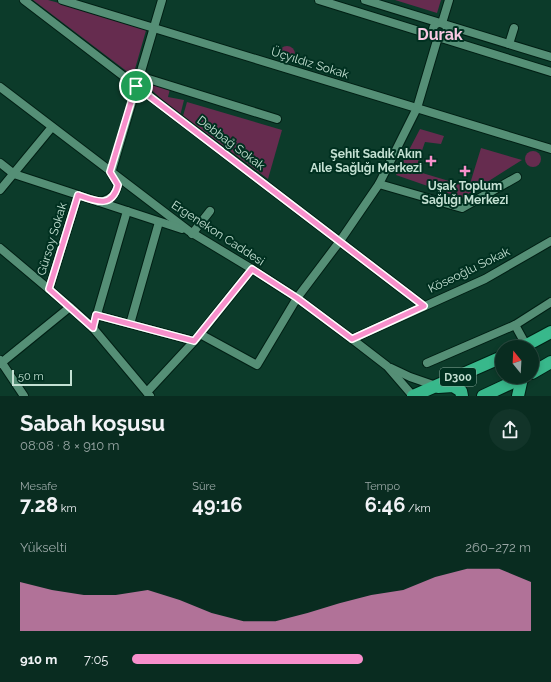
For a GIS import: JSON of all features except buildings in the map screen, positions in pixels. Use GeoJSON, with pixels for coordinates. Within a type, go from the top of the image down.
{"type":"FeatureCollection","features":[{"type":"Feature","properties":{"kind":"highway"},"geometry":{"type":"LineString","coordinates":[[536,340],[551,332]]}},
{"type":"Feature","properties":{"kind":"highway","name":"D300"},"geometry":{"type":"LineString","coordinates":[[413,396],[495,360]]}},
{"type":"Feature","properties":{"kind":"highway","name":"D300"},"geometry":{"type":"LineString","coordinates":[[539,369],[551,362]]}},
{"type":"Feature","properties":{"kind":"highway","name":"D300"},"geometry":{"type":"LineString","coordinates":[[483,396],[509,384]]}},
{"type":"Feature","properties":{"kind":"highway"},"geometry":{"type":"LineString","coordinates":[[518,396],[523,384]]}},
{"type":"Feature","properties":{"kind":"highway"},"geometry":{"type":"LineString","coordinates":[[436,387],[453,386],[461,392],[462,396]]}},
{"type":"Feature","properties":{"kind":"street","name":"Debbağ Sokak"},"geometry":{"type":"LineString","coordinates":[[24,0],[424,306]]}},
{"type":"Feature","properties":{"kind":"street","name":"Üçyıldız Sokak"},"geometry":{"type":"LineString","coordinates":[[62,0],[551,149]]}},
{"type":"Feature","properties":{"kind":"street"},"geometry":{"type":"LineString","coordinates":[[99,202],[107,201],[115,194],[118,185],[110,172],[162,0]]}},
{"type":"Feature","properties":{"kind":"street"},"geometry":{"type":"LineString","coordinates":[[319,0],[551,72]]}},
{"type":"Feature","properties":{"kind":"street"},"geometry":{"type":"LineString","coordinates":[[365,0],[551,57]]}},
{"type":"Feature","properties":{"kind":"street"},"geometry":{"type":"LineString","coordinates":[[442,23],[449,0]]}},
{"type":"Feature","properties":{"kind":"street"},"geometry":{"type":"LineString","coordinates":[[438,37],[443,37],[447,32],[447,27],[442,23]]}},
{"type":"Feature","properties":{"kind":"street"},"geometry":{"type":"LineString","coordinates":[[509,44],[514,28]]}},
{"type":"Feature","properties":{"kind":"street"},"geometry":{"type":"LineString","coordinates":[[200,334],[256,365],[297,298],[340,241],[379,184],[417,108],[438,37]]}},
{"type":"Feature","properties":{"kind":"street"},"geometry":{"type":"LineString","coordinates":[[139,76],[277,119]]}},
{"type":"Feature","properties":{"kind":"street","name":"Ergenekon Caddesi"},"geometry":{"type":"LineString","coordinates":[[0,87],[191,232],[297,298],[387,366]]}},
{"type":"Feature","properties":{"kind":"street"},"geometry":{"type":"LineString","coordinates":[[0,190],[52,127]]}},
{"type":"Feature","properties":{"kind":"street"},"geometry":{"type":"LineString","coordinates":[[0,163],[14,174],[191,232],[210,211]]}},
{"type":"Feature","properties":{"kind":"street"},"geometry":{"type":"LineString","coordinates":[[379,184],[462,208],[516,177]]}},
{"type":"Feature","properties":{"kind":"street","name":"Gürsoy Sokak"},"geometry":{"type":"LineString","coordinates":[[49,289],[78,195]]}},
{"type":"Feature","properties":{"kind":"street"},"geometry":{"type":"LineString","coordinates":[[93,328],[127,211]]}},
{"type":"Feature","properties":{"kind":"street"},"geometry":{"type":"LineString","coordinates":[[130,324],[159,222]]}},
{"type":"Feature","properties":{"kind":"street","name":"Köseoğlu Sokak"},"geometry":{"type":"LineString","coordinates":[[352,339],[484,279],[551,241]]}},
{"type":"Feature","properties":{"kind":"street"},"geometry":{"type":"LineString","coordinates":[[0,248],[93,328],[149,394],[200,334],[252,269]]}},
{"type":"Feature","properties":{"kind":"street"},"geometry":{"type":"LineString","coordinates":[[426,363],[515,324],[551,302]]}},
{"type":"Feature","properties":{"kind":"street"},"geometry":{"type":"LineString","coordinates":[[24,396],[1,362],[70,307]]}},
{"type":"Feature","properties":{"kind":"street"},"geometry":{"type":"LineString","coordinates":[[96,315],[194,341]]}},
{"type":"Feature","properties":{"kind":"street"},"geometry":{"type":"LineString","coordinates":[[515,324],[522,340]]}},
{"type":"Feature","properties":{"kind":"street"},"geometry":{"type":"LineString","coordinates":[[387,366],[410,378],[436,387]]}},
{"type":"Feature","properties":{"kind":"street"},"geometry":{"type":"LineString","coordinates":[[387,366],[413,396]]}},
{"type":"Feature","properties":{"kind":"shaded area"},"geometry":{"type":"Polygon","coordinates":[[[33,0],[48,0],[147,27],[133,76],[33,0]]]}},
{"type":"Feature","properties":{"kind":"shaded area"},"geometry":{"type":"Polygon","coordinates":[[[395,0],[441,0],[437,13],[395,0]]]}},
{"type":"Feature","properties":{"kind":"shaded area"},"geometry":{"type":"Polygon","coordinates":[[[287,46],[293,48],[295,54],[293,60],[287,62],[281,60],[279,54],[281,48],[287,46]]]}},
{"type":"Feature","properties":{"kind":"shaded area"},"geometry":{"type":"Polygon","coordinates":[[[144,83],[170,89],[168,97],[184,100],[180,116],[144,83]]]}},
{"type":"Feature","properties":{"kind":"shaded area"},"geometry":{"type":"Polygon","coordinates":[[[187,102],[282,130],[268,179],[183,116],[187,102]]]}},
{"type":"Feature","properties":{"kind":"shaded area"},"geometry":{"type":"Polygon","coordinates":[[[420,129],[444,136],[441,144],[425,142],[418,162],[421,164],[419,172],[469,187],[481,148],[522,160],[462,198],[396,175],[420,129]]]}},
{"type":"Feature","properties":{"kind":"shaded area"},"geometry":{"type":"Polygon","coordinates":[[[530,151],[536,151],[541,156],[539,165],[536,167],[530,167],[525,162],[525,156],[530,151]]]}},
{"type":"Feature","properties":{"kind":"place","name":"Şehit Sadık Akın Aile Sağlığı Merkezi"},"geometry":{"type":"Point","coordinates":[431,161]}},
{"type":"Feature","properties":{"kind":"place","name":"Uşak Toplum Sağlığı Merkezi"},"geometry":{"type":"Point","coordinates":[465,171]}},
{"type":"Feature","properties":{"kind":"district","name":"Durak"},"geometry":{"type":"Point","coordinates":[440,34]}},
{"type":"Feature","properties":{"kind":"route"},"geometry":{"type":"LineString","coordinates":[[136,86],[424,306],[352,339],[297,298],[252,269],[194,341],[96,315],[93,328],[49,289],[78,195],[99,202],[107,201],[115,194],[118,185],[110,172],[136,86]]}}]}
